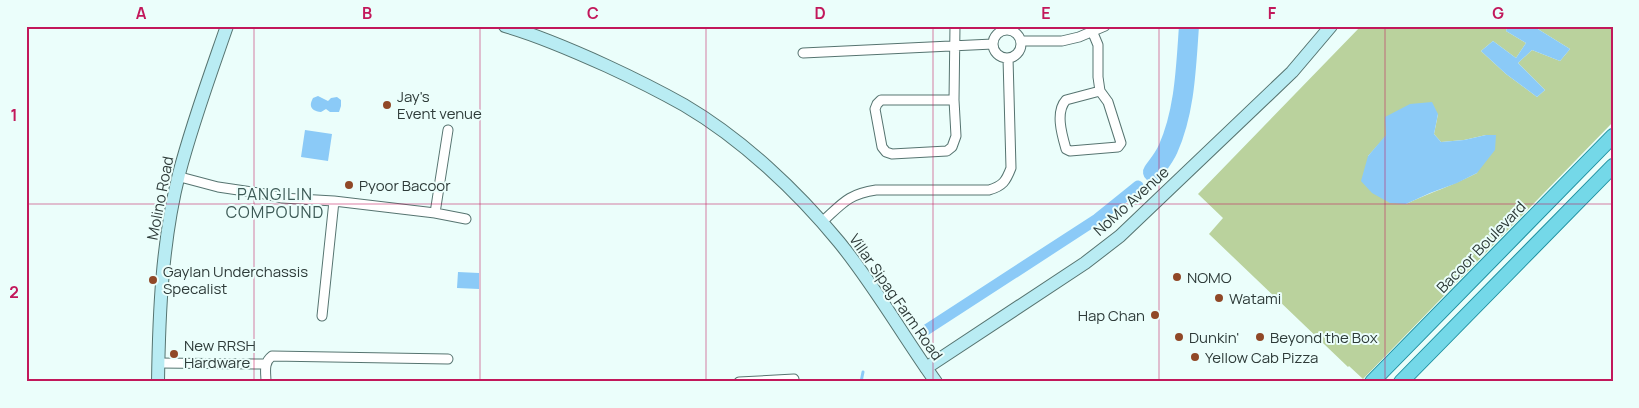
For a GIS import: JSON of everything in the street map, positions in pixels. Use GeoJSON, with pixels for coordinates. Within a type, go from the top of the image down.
{"type":"FeatureCollection","features":[{"type":"Feature","properties":{"kind":"main road","name":"Molino Road"},"geometry":{"type":"LineString","coordinates":[[158,382],[167,246],[179,175],[196,116],[227,26]]}},
{"type":"Feature","properties":{"kind":"main road","name":"Villar Sipag Farm Road"},"geometry":{"type":"LineString","coordinates":[[505,26],[591,58],[638,81],[685,106],[718,128],[750,153],[788,186],[822,222],[874,288],[936,382]]}},
{"type":"Feature","properties":{"kind":"main road","name":"NoMo Avenue"},"geometry":{"type":"LineString","coordinates":[[926,368],[1085,263],[1120,236],[1292,72],[1331,26]]}},
{"type":"Feature","properties":{"kind":"main road","name":"Bacoor Boulevard"},"geometry":{"type":"LineString","coordinates":[[1372,382],[1613,136]]}},
{"type":"Feature","properties":{"kind":"main road"},"geometry":{"type":"LineString","coordinates":[[1400,382],[1613,166]]}},
{"type":"Feature","properties":{"kind":"street"},"geometry":{"type":"LineString","coordinates":[[954,100],[881,100],[875,109],[882,147],[886,152],[892,154],[948,151],[952,148],[956,136],[954,100],[955,26]]}},
{"type":"Feature","properties":{"kind":"street"},"geometry":{"type":"LineString","coordinates":[[1022,41],[1062,41],[1079,37],[1091,28],[1105,26]]}},
{"type":"Feature","properties":{"kind":"street"},"geometry":{"type":"LineString","coordinates":[[1007,28],[1017,33],[1022,41],[1020,51],[1013,57],[1008,58],[996,53],[992,44],[996,34],[1007,28]]}},
{"type":"Feature","properties":{"kind":"street"},"geometry":{"type":"LineString","coordinates":[[1091,28],[1098,46],[1100,91],[1108,102],[1121,143],[1118,147],[1070,151],[1066,148],[1061,122],[1061,108],[1066,100],[1100,91]]}},
{"type":"Feature","properties":{"kind":"street"},"geometry":{"type":"LineString","coordinates":[[803,53],[992,44]]}},
{"type":"Feature","properties":{"kind":"street"},"geometry":{"type":"LineString","coordinates":[[822,222],[845,200],[862,192],[876,190],[989,190],[999,187],[1006,181],[1011,168],[1008,58]]}},
{"type":"Feature","properties":{"kind":"street"},"geometry":{"type":"LineString","coordinates":[[435,213],[448,130]]}},
{"type":"Feature","properties":{"kind":"street"},"geometry":{"type":"LineString","coordinates":[[179,175],[218,187],[282,198],[334,201],[435,213],[466,219]]}},
{"type":"Feature","properties":{"kind":"street"},"geometry":{"type":"LineString","coordinates":[[322,316],[334,201]]}},
{"type":"Feature","properties":{"kind":"street"},"geometry":{"type":"LineString","coordinates":[[266,382],[266,364],[267,360],[272,356],[448,359]]}},
{"type":"Feature","properties":{"kind":"street"},"geometry":{"type":"LineString","coordinates":[[158,363],[266,364]]}},
{"type":"Feature","properties":{"kind":"street"},"geometry":{"type":"LineString","coordinates":[[739,382],[794,380]]}},
{"type":"Feature","properties":{"kind":"green space"},"geometry":{"type":"Polygon","coordinates":[[[1361,26],[1508,26],[1506,31],[1526,43],[1516,58],[1493,41],[1481,51],[1506,74],[1537,97],[1545,90],[1518,63],[1532,50],[1560,61],[1570,49],[1533,26],[1613,26],[1613,122],[1363,379],[1348,367],[1209,234],[1223,218],[1198,194],[1361,26]],[[1438,114],[1387,135],[1368,156],[1406,204],[1477,173],[1486,135],[1464,140],[1441,142],[1434,134],[1438,114]]]}},
{"type":"Feature","properties":{"kind":"water"},"geometry":{"type":"Polygon","coordinates":[[[1508,26],[1533,26],[1570,49],[1560,61],[1532,50],[1518,63],[1545,90],[1537,97],[1506,74],[1481,51],[1493,41],[1516,58],[1526,43],[1506,31],[1508,26]]]}},
{"type":"Feature","properties":{"kind":"water"},"geometry":{"type":"Polygon","coordinates":[[[318,96],[328,101],[331,98],[337,97],[341,100],[339,112],[330,112],[326,109],[321,112],[313,110],[311,106],[313,98],[318,96]]]}},
{"type":"Feature","properties":{"kind":"water"},"geometry":{"type":"Polygon","coordinates":[[[1432,102],[1438,114],[1434,134],[1441,142],[1496,135],[1495,150],[1477,173],[1406,204],[1390,203],[1372,193],[1361,181],[1368,156],[1386,135],[1385,117],[1410,104],[1432,102]]]}},
{"type":"Feature","properties":{"kind":"water"},"geometry":{"type":"Polygon","coordinates":[[[305,130],[332,134],[328,161],[301,157],[305,130]]]}},
{"type":"Feature","properties":{"kind":"water"},"geometry":{"type":"Polygon","coordinates":[[[458,272],[479,273],[479,289],[457,288],[458,272]]]}},
{"type":"Feature","properties":{"kind":"waterway"},"geometry":{"type":"LineString","coordinates":[[1153,172],[1168,149],[1178,120],[1184,89],[1189,26]]}},
{"type":"Feature","properties":{"kind":"waterway"},"geometry":{"type":"LineString","coordinates":[[926,330],[1097,219],[1138,186]]}},
{"type":"Feature","properties":{"kind":"waterway"},"geometry":{"type":"LineString","coordinates":[[861,382],[863,372]]}},
{"type":"Feature","properties":{"kind":"place","name":"Jay's Event venue"},"geometry":{"type":"Point","coordinates":[387,105]}},
{"type":"Feature","properties":{"kind":"place","name":"Pyoor Bacoor"},"geometry":{"type":"Point","coordinates":[349,185]}},
{"type":"Feature","properties":{"kind":"place","name":"NOMO"},"geometry":{"type":"Point","coordinates":[1177,277]}},
{"type":"Feature","properties":{"kind":"place","name":"Gaylan Underchassis Specalist"},"geometry":{"type":"Point","coordinates":[153,280]}},
{"type":"Feature","properties":{"kind":"place","name":"Watami"},"geometry":{"type":"Point","coordinates":[1219,298]}},
{"type":"Feature","properties":{"kind":"place","name":"Hap Chan"},"geometry":{"type":"Point","coordinates":[1155,315]}},
{"type":"Feature","properties":{"kind":"place","name":"Dunkin'"},"geometry":{"type":"Point","coordinates":[1179,337]}},
{"type":"Feature","properties":{"kind":"place","name":"Beyond the Box"},"geometry":{"type":"Point","coordinates":[1260,337]}},
{"type":"Feature","properties":{"kind":"place","name":"New RRSH Hardware"},"geometry":{"type":"Point","coordinates":[174,354]}},
{"type":"Feature","properties":{"kind":"place","name":"Yellow Cab Pizza"},"geometry":{"type":"Point","coordinates":[1195,357]}},
{"type":"Feature","properties":{"kind":"district","name":"PANGILIN COMPOUND"},"geometry":{"type":"Point","coordinates":[275,203]}}]}
